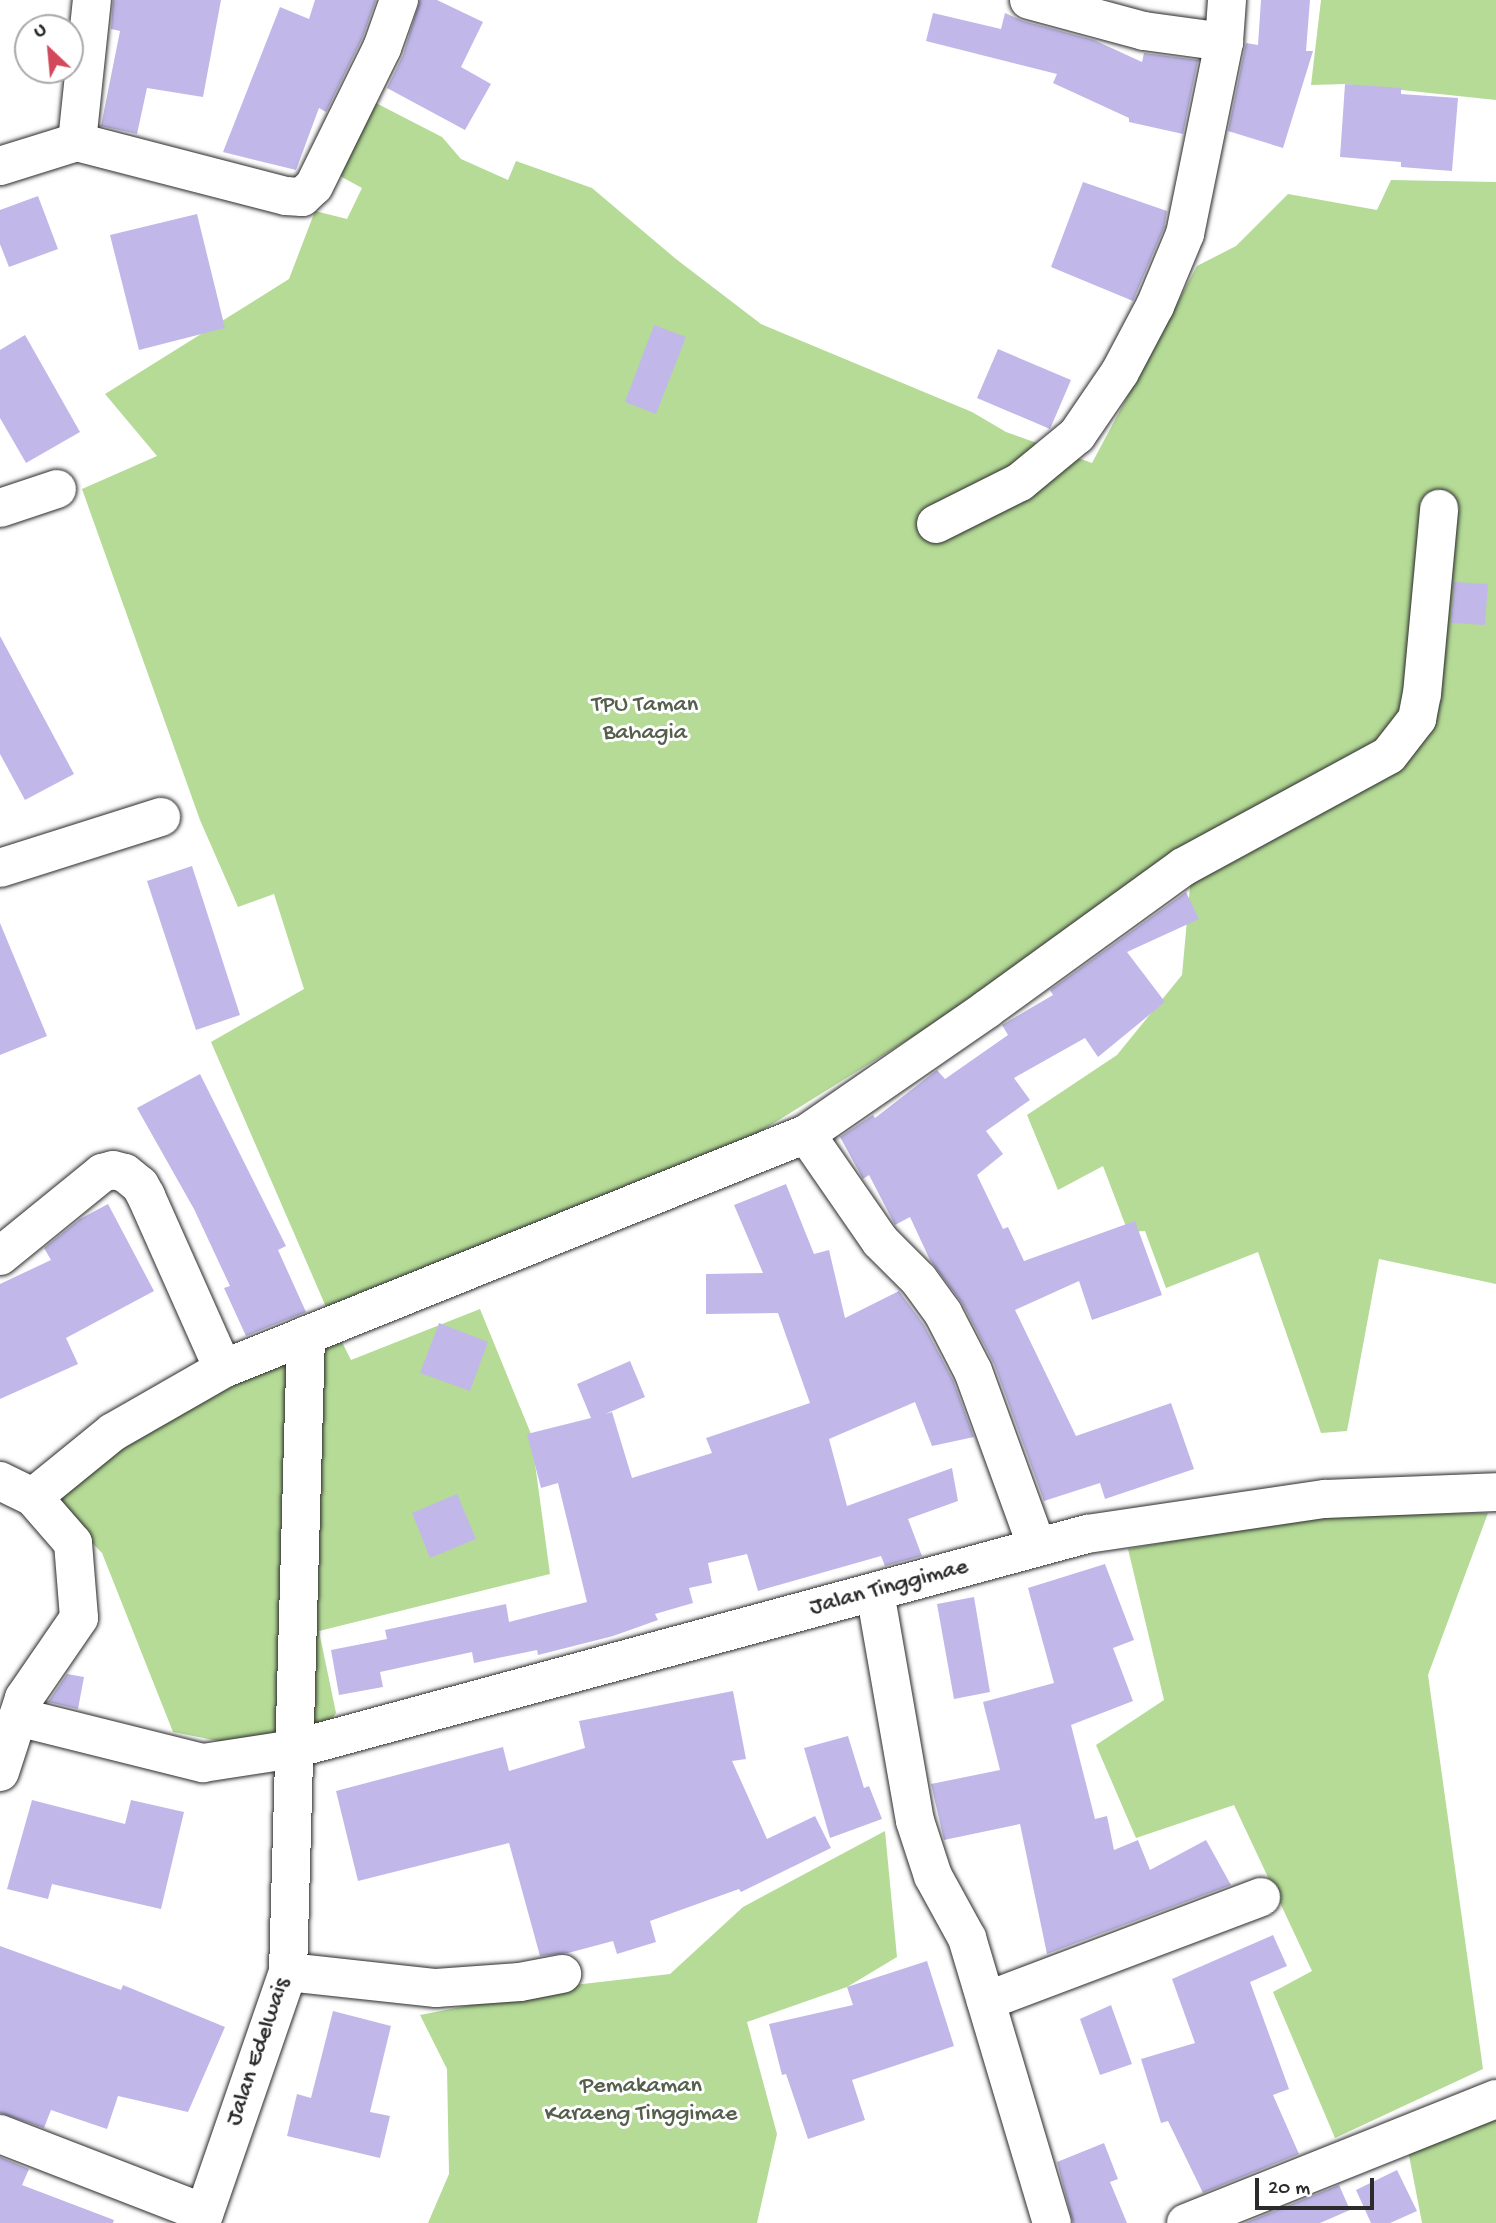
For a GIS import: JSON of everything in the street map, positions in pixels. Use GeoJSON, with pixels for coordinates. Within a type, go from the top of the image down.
{"type":"FeatureCollection","features":[{"type":"Feature","properties":{"kind":"street"},"geometry":{"type":"LineString","coordinates":[[77,142],[92,0]]}},
{"type":"Feature","properties":{"kind":"street"},"geometry":{"type":"LineString","coordinates":[[0,166],[77,142],[286,196],[302,197],[314,186],[382,48],[399,0]]}},
{"type":"Feature","properties":{"kind":"street"},"geometry":{"type":"LineString","coordinates":[[1030,0],[1144,31],[1224,42]]}},
{"type":"Feature","properties":{"kind":"street"},"geometry":{"type":"LineString","coordinates":[[936,524],[1020,482],[1077,435],[1120,372],[1155,306],[1185,234],[1224,42],[1227,0]]}},
{"type":"Feature","properties":{"kind":"street"},"geometry":{"type":"LineString","coordinates":[[0,508],[57,489]]}},
{"type":"Feature","properties":{"kind":"street"},"geometry":{"type":"LineString","coordinates":[[0,1772],[24,1698],[79,1618],[73,1543],[17,1489],[223,1369],[806,1134],[987,1009],[1183,867],[1390,755],[1417,719],[1422,694],[1439,509]]}},
{"type":"Feature","properties":{"kind":"street"},"geometry":{"type":"LineString","coordinates":[[0,868],[161,817]]}},
{"type":"Feature","properties":{"kind":"street"},"geometry":{"type":"LineString","coordinates":[[806,1134],[880,1241],[919,1280],[943,1312],[973,1371],[1037,1547]]}},
{"type":"Feature","properties":{"kind":"street"},"geometry":{"type":"LineString","coordinates":[[0,1256],[102,1173],[113,1170],[125,1173],[140,1185],[146,1196],[223,1369]]}},
{"type":"Feature","properties":{"kind":"street","name":"Jalan Edelwais"},"geometry":{"type":"LineString","coordinates":[[203,2218],[288,1972],[306,1335]]}},
{"type":"Feature","properties":{"kind":"street","name":"Jalan Tinggimae"},"geometry":{"type":"LineString","coordinates":[[18,1717],[203,1763],[294,1749],[1087,1534],[1325,1499],[1496,1492]]}},
{"type":"Feature","properties":{"kind":"street"},"geometry":{"type":"LineString","coordinates":[[875,1592],[915,1821],[933,1876],[967,1938],[1052,2223]]}},
{"type":"Feature","properties":{"kind":"street"},"geometry":{"type":"LineString","coordinates":[[986,2001],[1261,1897]]}},
{"type":"Feature","properties":{"kind":"street"},"geometry":{"type":"LineString","coordinates":[[288,1972],[436,1988],[520,1982],[562,1974]]}},
{"type":"Feature","properties":{"kind":"street"},"geometry":{"type":"LineString","coordinates":[[1186,2223],[1496,2099]]}},
{"type":"Feature","properties":{"kind":"street"},"geometry":{"type":"LineString","coordinates":[[0,2134],[203,2218]]}},
{"type":"Feature","properties":{"kind":"green space"},"geometry":{"type":"Polygon","coordinates":[[[1321,0],[1496,0],[1496,100],[1345,84],[1311,85],[1321,0]]]}},
{"type":"Feature","properties":{"kind":"green space","name":"TPU Taman Bahagia"},"geometry":{"type":"Polygon","coordinates":[[[372,101],[442,137],[461,159],[508,180],[516,161],[592,188],[676,259],[761,324],[972,412],[1006,432],[1092,463],[1197,266],[1236,246],[1288,194],[1377,210],[1391,180],[1496,182],[1496,1284],[1379,1259],[1347,1431],[1321,1433],[1258,1252],[1166,1288],[1145,1231],[1128,1232],[1103,1166],[1058,1190],[1027,1115],[1117,1055],[1182,975],[1191,876],[922,1031],[737,1146],[333,1324],[351,1360],[480,1309],[531,1434],[550,1574],[319,1631],[336,1713],[327,1725],[269,1751],[173,1732],[102,1553],[34,1483],[333,1323],[211,1042],[304,989],[274,894],[238,907],[200,820],[82,489],[157,456],[105,394],[289,279],[315,211],[347,219],[362,188],[329,170],[372,101]]]}},
{"type":"Feature","properties":{"kind":"green space"},"geometry":{"type":"Polygon","coordinates":[[[1488,1513],[1428,1675],[1483,2069],[1335,2138],[1273,1992],[1312,1971],[1234,1805],[1136,1838],[1096,1745],[1164,1700],[1128,1549],[1311,1516],[1488,1513]]]}},
{"type":"Feature","properties":{"kind":"green space","name":"Pemakaman Karaeng Tinggimae"},"geometry":{"type":"Polygon","coordinates":[[[885,1831],[897,1957],[847,1987],[747,2022],[777,2134],[757,2223],[428,2223],[449,2174],[447,2069],[420,2015],[574,1985],[670,1974],[743,1907],[885,1831]]]}},
{"type":"Feature","properties":{"kind":"green space"},"geometry":{"type":"Polygon","coordinates":[[[1496,2112],[1496,2223],[1422,2223],[1408,2150],[1496,2112]]]}},
{"type":"Feature","properties":{"kind":"building"},"geometry":{"type":"Polygon","coordinates":[[[113,0],[221,0],[203,97],[147,88],[137,134],[101,126],[120,31],[111,29],[113,0]]]}},
{"type":"Feature","properties":{"kind":"building"},"geometry":{"type":"Polygon","coordinates":[[[315,0],[376,0],[362,39],[326,112],[319,108],[296,170],[223,152],[280,7],[309,19],[315,0]]]}},
{"type":"Feature","properties":{"kind":"building"},"geometry":{"type":"Polygon","coordinates":[[[420,0],[437,0],[483,22],[461,67],[491,84],[465,130],[387,88],[403,55],[420,0]]]}},
{"type":"Feature","properties":{"kind":"building"},"geometry":{"type":"Polygon","coordinates":[[[1261,0],[1310,0],[1306,51],[1313,51],[1283,148],[1228,131],[1246,43],[1258,45],[1261,0]]]}},
{"type":"Feature","properties":{"kind":"building"},"geometry":{"type":"Polygon","coordinates":[[[933,13],[1001,29],[1005,13],[1023,21],[1094,40],[1142,62],[1144,53],[1198,60],[1183,134],[1129,122],[1129,118],[1053,83],[1057,74],[926,41],[933,13]]]}},
{"type":"Feature","properties":{"kind":"building"},"geometry":{"type":"Polygon","coordinates":[[[1345,84],[1401,88],[1401,94],[1458,98],[1452,171],[1401,167],[1401,162],[1340,157],[1345,84]]]}},
{"type":"Feature","properties":{"kind":"building"},"geometry":{"type":"Polygon","coordinates":[[[1083,182],[1167,211],[1164,228],[1133,301],[1051,267],[1083,182]]]}},
{"type":"Feature","properties":{"kind":"building"},"geometry":{"type":"Polygon","coordinates":[[[38,196],[58,249],[9,267],[0,244],[0,210],[38,196]]]}},
{"type":"Feature","properties":{"kind":"building"},"geometry":{"type":"Polygon","coordinates":[[[197,214],[225,328],[139,350],[110,235],[197,214]]]}},
{"type":"Feature","properties":{"kind":"building"},"geometry":{"type":"Polygon","coordinates":[[[654,325],[686,337],[656,414],[625,402],[654,325]]]}},
{"type":"Feature","properties":{"kind":"building"},"geometry":{"type":"Polygon","coordinates":[[[25,335],[80,432],[26,463],[0,418],[0,350],[25,335]]]}},
{"type":"Feature","properties":{"kind":"building"},"geometry":{"type":"Polygon","coordinates":[[[998,349],[1071,380],[1050,429],[977,398],[998,349]]]}},
{"type":"Feature","properties":{"kind":"building"},"geometry":{"type":"Polygon","coordinates":[[[1454,582],[1488,584],[1485,625],[1451,623],[1454,582]]]}},
{"type":"Feature","properties":{"kind":"building"},"geometry":{"type":"Polygon","coordinates":[[[0,636],[74,774],[25,800],[0,754],[0,636]]]}},
{"type":"Feature","properties":{"kind":"building"},"geometry":{"type":"Polygon","coordinates":[[[192,866],[240,1015],[196,1030],[147,881],[192,866]]]}},
{"type":"Feature","properties":{"kind":"building"},"geometry":{"type":"Polygon","coordinates":[[[1186,892],[1199,919],[1127,952],[1165,1002],[1098,1057],[1085,1038],[1014,1078],[1030,1100],[986,1131],[1003,1154],[977,1175],[1003,1229],[1008,1227],[1024,1261],[1135,1221],[1162,1295],[1092,1320],[1079,1281],[1015,1310],[1076,1436],[1171,1403],[1194,1469],[1105,1499],[1100,1483],[1044,1501],[994,1364],[962,1303],[930,1260],[910,1217],[895,1225],[869,1175],[863,1179],[840,1137],[873,1115],[875,1118],[937,1070],[945,1079],[1008,1035],[1002,1025],[1053,995],[1050,990],[1186,892]]]}},
{"type":"Feature","properties":{"kind":"building"},"geometry":{"type":"Polygon","coordinates":[[[0,923],[47,1036],[0,1055],[0,923]]]}},
{"type":"Feature","properties":{"kind":"building"},"geometry":{"type":"Polygon","coordinates":[[[200,1074],[286,1246],[278,1250],[306,1312],[246,1336],[224,1288],[230,1286],[194,1209],[137,1108],[200,1074]]]}},
{"type":"Feature","properties":{"kind":"building"},"geometry":{"type":"Polygon","coordinates":[[[786,1184],[814,1254],[829,1250],[845,1318],[899,1291],[924,1325],[953,1380],[974,1437],[932,1446],[915,1402],[829,1439],[847,1506],[952,1468],[958,1501],[908,1519],[922,1556],[885,1566],[881,1556],[758,1591],[747,1554],[708,1563],[712,1583],[689,1588],[693,1603],[655,1614],[658,1620],[613,1636],[538,1655],[537,1650],[474,1663],[472,1652],[380,1672],[383,1687],[339,1695],[331,1650],[387,1639],[385,1630],[506,1604],[509,1622],[587,1602],[558,1483],[541,1488],[527,1434],[591,1418],[577,1384],[630,1361],[645,1397],[605,1414],[612,1412],[632,1478],[712,1453],[706,1438],[810,1403],[778,1313],[706,1314],[706,1274],[763,1273],[734,1205],[786,1184]]]}},
{"type":"Feature","properties":{"kind":"building"},"geometry":{"type":"Polygon","coordinates":[[[108,1204],[154,1291],[66,1338],[78,1364],[0,1399],[0,1284],[51,1260],[44,1248],[80,1219],[108,1204]]]}},
{"type":"Feature","properties":{"kind":"building"},"geometry":{"type":"Polygon","coordinates":[[[439,1323],[488,1342],[470,1391],[420,1373],[439,1323]]]}},
{"type":"Feature","properties":{"kind":"building"},"geometry":{"type":"Polygon","coordinates":[[[457,1494],[476,1539],[430,1558],[412,1513],[457,1494]]]}},
{"type":"Feature","properties":{"kind":"building"},"geometry":{"type":"Polygon","coordinates":[[[1105,1564],[1134,1640],[1113,1648],[1133,1701],[1071,1725],[1095,1819],[1107,1816],[1114,1850],[1138,1840],[1150,1870],[1206,1840],[1231,1885],[1047,1954],[1020,1824],[944,1840],[931,1784],[1000,1770],[983,1702],[1054,1683],[1028,1588],[1105,1564]]]}},
{"type":"Feature","properties":{"kind":"building"},"geometry":{"type":"Polygon","coordinates":[[[974,1597],[990,1692],[954,1699],[937,1604],[974,1597]]]}},
{"type":"Feature","properties":{"kind":"building"},"geometry":{"type":"Polygon","coordinates":[[[67,1674],[84,1677],[78,1709],[48,1702],[67,1674]]]}},
{"type":"Feature","properties":{"kind":"building"},"geometry":{"type":"Polygon","coordinates":[[[733,1691],[746,1759],[732,1761],[767,1839],[815,1816],[831,1848],[741,1892],[739,1889],[650,1921],[656,1942],[617,1954],[613,1941],[568,1953],[540,1956],[509,1843],[358,1881],[336,1791],[503,1747],[509,1771],[585,1748],[579,1721],[733,1691]]]}},
{"type":"Feature","properties":{"kind":"building"},"geometry":{"type":"Polygon","coordinates":[[[848,1736],[864,1788],[869,1786],[882,1819],[830,1838],[804,1748],[848,1736]]]}},
{"type":"Feature","properties":{"kind":"building"},"geometry":{"type":"Polygon","coordinates":[[[32,1800],[125,1824],[131,1800],[184,1812],[161,1909],[52,1884],[48,1899],[7,1889],[32,1800]]]}},
{"type":"Feature","properties":{"kind":"building"},"geometry":{"type":"Polygon","coordinates":[[[1273,1935],[1287,1966],[1250,1982],[1289,2089],[1273,2095],[1299,2154],[1203,2193],[1168,2121],[1161,2123],[1141,2059],[1195,2043],[1172,1979],[1273,1935]]]}},
{"type":"Feature","properties":{"kind":"building"},"geometry":{"type":"Polygon","coordinates":[[[0,1946],[121,1990],[123,1985],[225,2027],[188,2112],[118,2096],[107,2129],[51,2110],[44,2128],[0,2113],[0,1946]]]}},
{"type":"Feature","properties":{"kind":"building"},"geometry":{"type":"Polygon","coordinates":[[[927,1961],[954,2046],[852,2080],[865,2120],[808,2139],[786,2074],[782,2075],[769,2024],[853,2005],[847,1987],[927,1961]]]}},
{"type":"Feature","properties":{"kind":"building"},"geometry":{"type":"Polygon","coordinates":[[[1111,2005],[1132,2064],[1100,2075],[1080,2019],[1111,2005]]]}},
{"type":"Feature","properties":{"kind":"building"},"geometry":{"type":"Polygon","coordinates":[[[333,2011],[391,2026],[370,2112],[390,2116],[380,2158],[287,2136],[297,2094],[311,2098],[333,2011]]]}},
{"type":"Feature","properties":{"kind":"building"},"geometry":{"type":"Polygon","coordinates":[[[1104,2143],[1118,2179],[1110,2182],[1127,2223],[1073,2223],[1057,2162],[1104,2143]]]}},
{"type":"Feature","properties":{"kind":"building"},"geometry":{"type":"Polygon","coordinates":[[[0,2157],[29,2169],[22,2185],[114,2220],[113,2223],[0,2223],[0,2157]]]}},
{"type":"Feature","properties":{"kind":"building"},"geometry":{"type":"Polygon","coordinates":[[[1397,2170],[1417,2211],[1390,2223],[1371,2223],[1356,2190],[1397,2170]]]}},
{"type":"Feature","properties":{"kind":"building"},"geometry":{"type":"Polygon","coordinates":[[[1339,2185],[1350,2210],[1320,2223],[1245,2223],[1339,2185]]]}}]}
